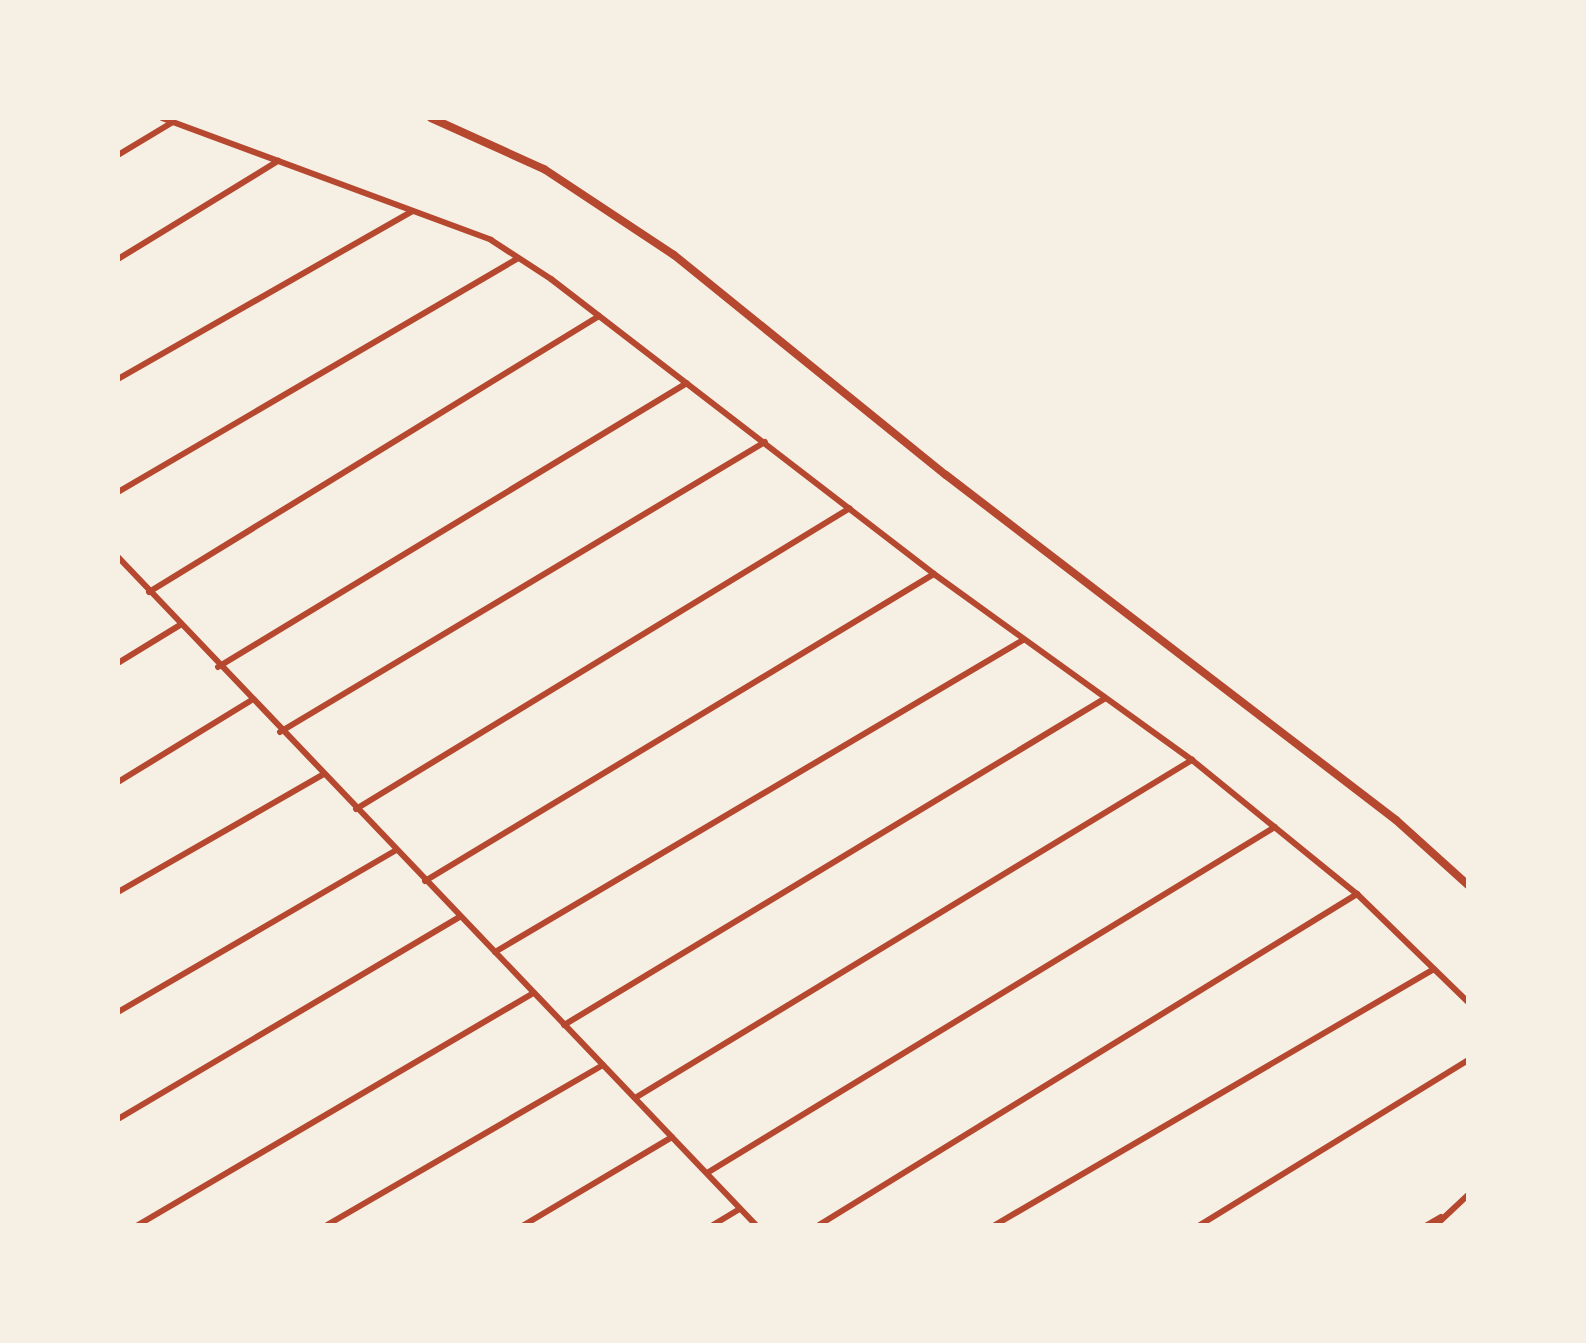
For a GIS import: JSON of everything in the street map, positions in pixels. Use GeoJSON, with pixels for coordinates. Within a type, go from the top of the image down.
{"type":"FeatureCollection","features":[{"type":"Feature","properties":{"kind":"street"},"geometry":{"type":"LineString","coordinates":[[431,118],[544,169],[674,255],[946,475],[1396,820],[1468,885]]}},
{"type":"Feature","properties":{"kind":"lane"},"geometry":{"type":"LineString","coordinates":[[162,118],[412,211],[518,258],[765,442],[934,574],[1192,760],[1357,894],[1468,1002]]}},
{"type":"Feature","properties":{"kind":"lane"},"geometry":{"type":"LineString","coordinates":[[118,155],[174,122]]}},
{"type":"Feature","properties":{"kind":"lane"},"geometry":{"type":"LineString","coordinates":[[118,259],[278,161]]}},
{"type":"Feature","properties":{"kind":"lane"},"geometry":{"type":"LineString","coordinates":[[118,379],[412,211]]}},
{"type":"Feature","properties":{"kind":"lane"},"geometry":{"type":"LineString","coordinates":[[118,492],[518,258]]}},
{"type":"Feature","properties":{"kind":"lane"},"geometry":{"type":"LineString","coordinates":[[149,592],[599,316]]}},
{"type":"Feature","properties":{"kind":"lane"},"geometry":{"type":"LineString","coordinates":[[218,667],[687,383]]}},
{"type":"Feature","properties":{"kind":"lane"},"geometry":{"type":"LineString","coordinates":[[280,732],[765,442]]}},
{"type":"Feature","properties":{"kind":"lane"},"geometry":{"type":"LineString","coordinates":[[356,809],[850,508]]}},
{"type":"Feature","properties":{"kind":"lane"},"geometry":{"type":"LineString","coordinates":[[118,557],[250,701],[756,1225]]}},
{"type":"Feature","properties":{"kind":"lane"},"geometry":{"type":"LineString","coordinates":[[425,881],[934,574]]}},
{"type":"Feature","properties":{"kind":"lane"},"geometry":{"type":"LineString","coordinates":[[118,663],[180,625]]}},
{"type":"Feature","properties":{"kind":"lane"},"geometry":{"type":"LineString","coordinates":[[495,952],[1023,640]]}},
{"type":"Feature","properties":{"kind":"lane"},"geometry":{"type":"LineString","coordinates":[[564,1025],[1104,699]]}},
{"type":"Feature","properties":{"kind":"lane"},"geometry":{"type":"LineString","coordinates":[[118,782],[250,701]]}},
{"type":"Feature","properties":{"kind":"lane"},"geometry":{"type":"LineString","coordinates":[[635,1098],[1192,760]]}},
{"type":"Feature","properties":{"kind":"lane"},"geometry":{"type":"LineString","coordinates":[[118,892],[322,775]]}},
{"type":"Feature","properties":{"kind":"lane"},"geometry":{"type":"LineString","coordinates":[[707,1173],[1275,827]]}},
{"type":"Feature","properties":{"kind":"lane"},"geometry":{"type":"LineString","coordinates":[[118,1012],[396,850]]}},
{"type":"Feature","properties":{"kind":"lane"},"geometry":{"type":"LineString","coordinates":[[819,1225],[1357,894]]}},
{"type":"Feature","properties":{"kind":"lane"},"geometry":{"type":"LineString","coordinates":[[118,1119],[459,917]]}},
{"type":"Feature","properties":{"kind":"lane"},"geometry":{"type":"LineString","coordinates":[[995,1225],[1434,969]]}},
{"type":"Feature","properties":{"kind":"lane"},"geometry":{"type":"LineString","coordinates":[[138,1225],[534,993]]}},
{"type":"Feature","properties":{"kind":"lane"},"geometry":{"type":"LineString","coordinates":[[1200,1225],[1468,1060]]}},
{"type":"Feature","properties":{"kind":"lane"},"geometry":{"type":"LineString","coordinates":[[327,1225],[603,1065]]}},
{"type":"Feature","properties":{"kind":"lane"},"geometry":{"type":"LineString","coordinates":[[524,1225],[672,1137]]}},
{"type":"Feature","properties":{"kind":"lane"},"geometry":{"type":"LineString","coordinates":[[1436,1225],[1468,1195]]}},
{"type":"Feature","properties":{"kind":"lane"},"geometry":{"type":"LineString","coordinates":[[713,1225],[740,1209]]}},
{"type":"Feature","properties":{"kind":"lane"},"geometry":{"type":"LineString","coordinates":[[1427,1225],[1451,1211]]}}]}
